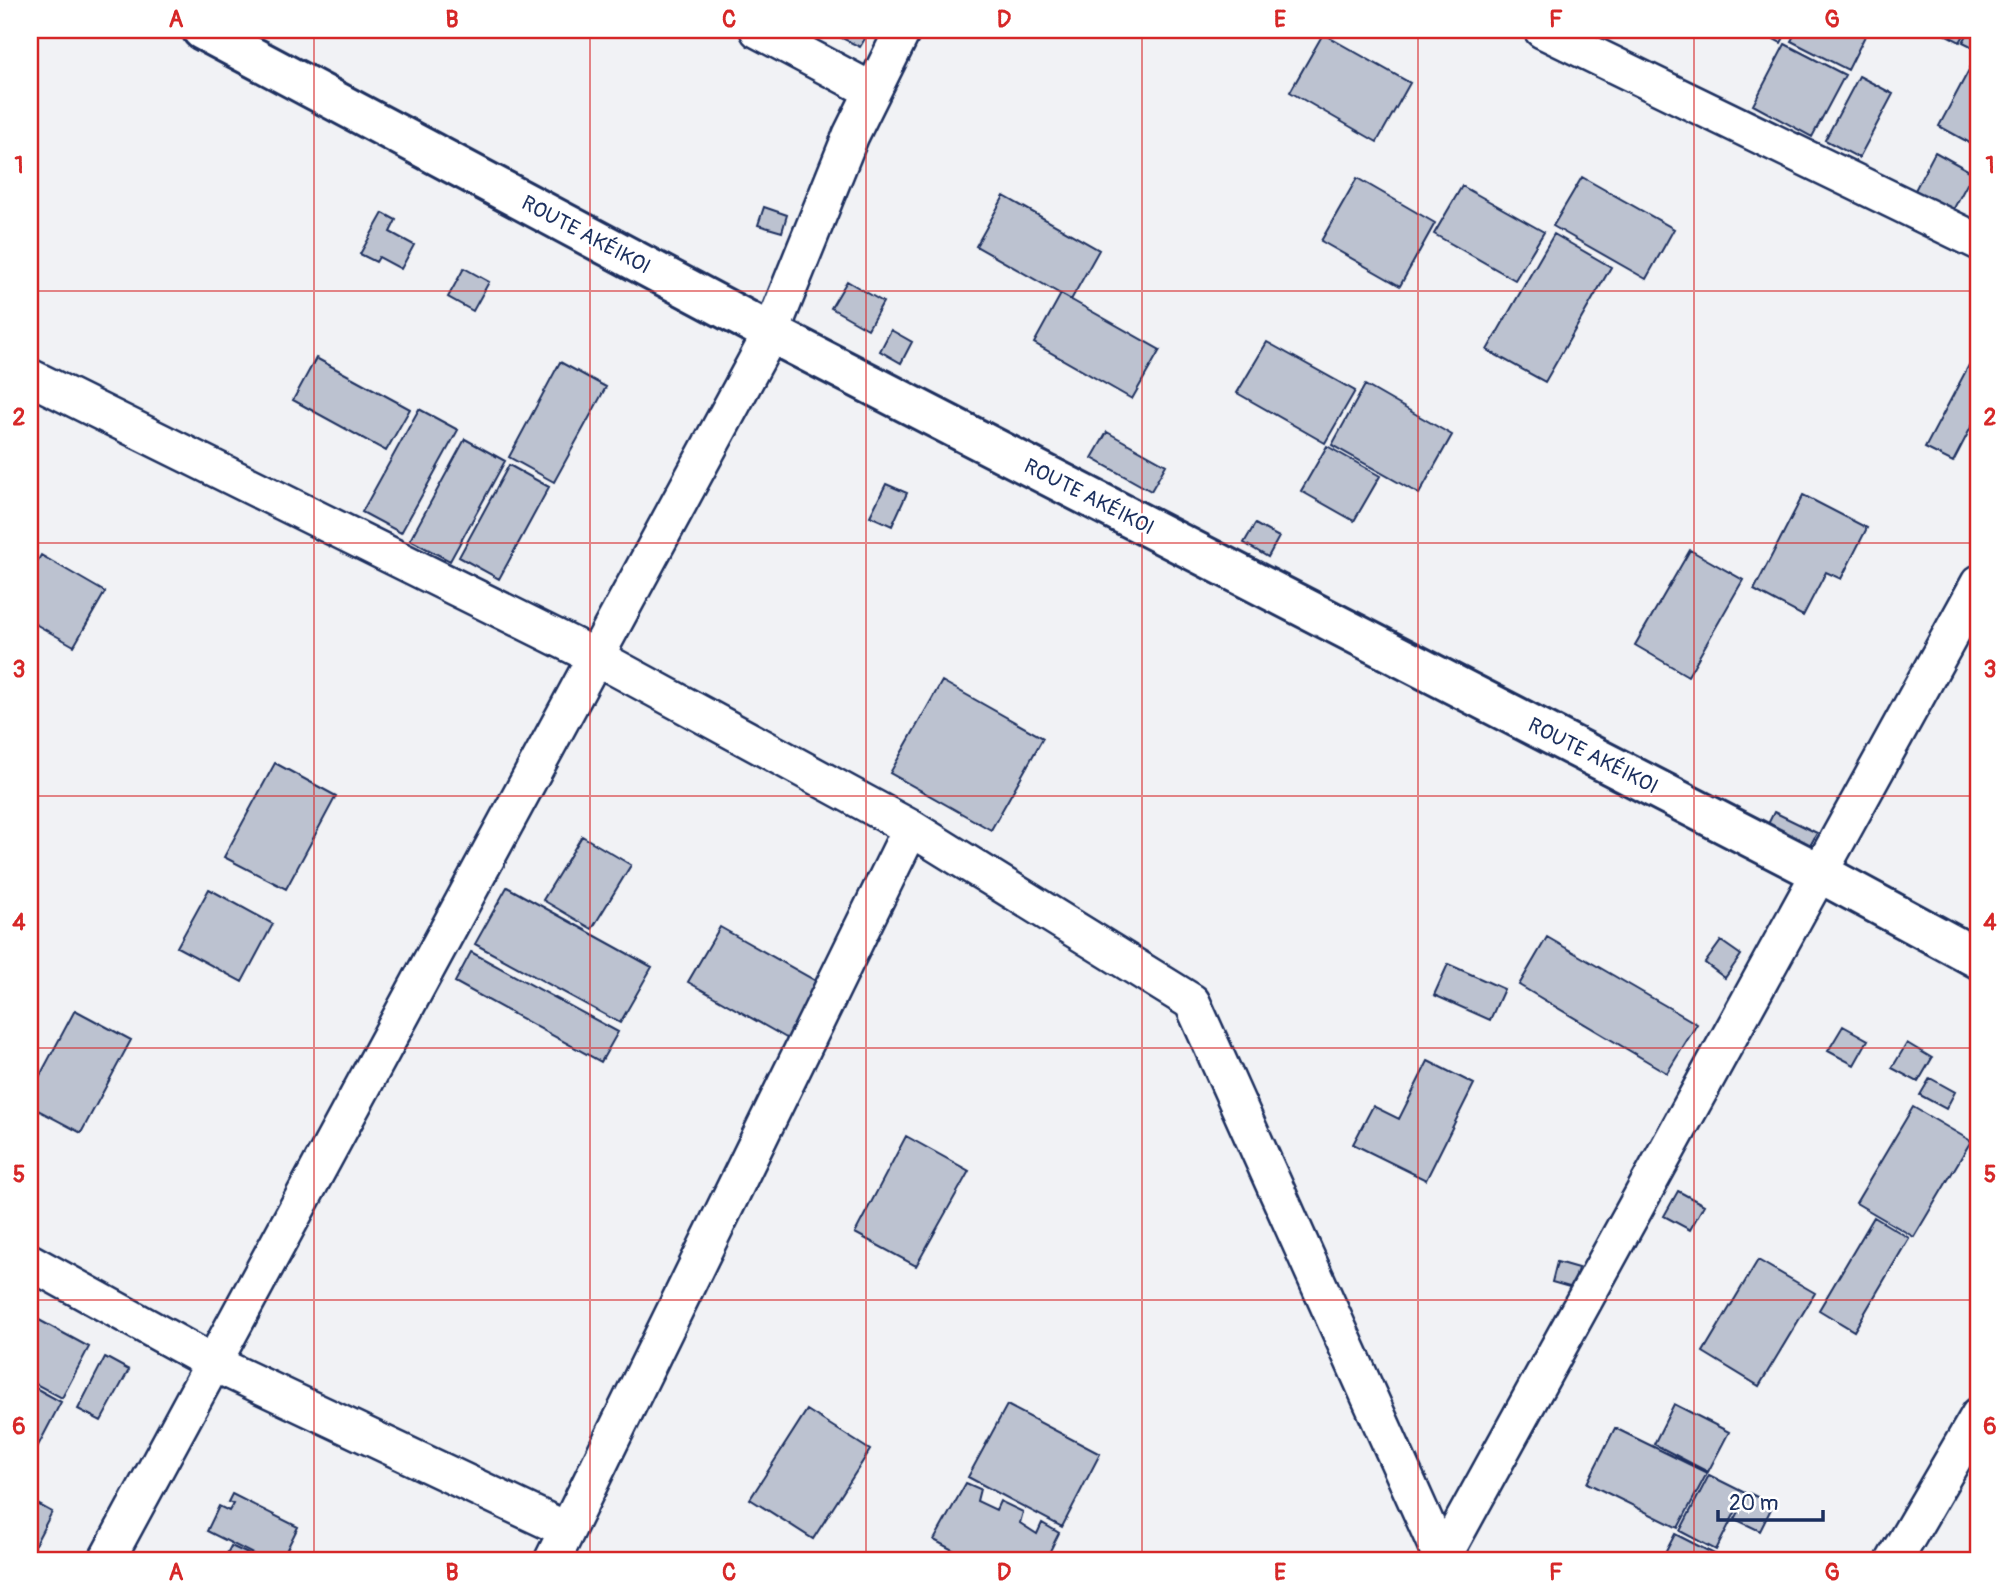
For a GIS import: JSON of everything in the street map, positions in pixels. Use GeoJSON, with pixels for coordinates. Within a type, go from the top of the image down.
{"type":"FeatureCollection","features":[{"type":"Feature","properties":{"kind":"street","name":"ROUTE AKÉIKOI"},"geometry":{"type":"LineString","coordinates":[[202,30],[771,333],[1818,872],[1979,959]]}},
{"type":"Feature","properties":{"kind":"street"},"geometry":{"type":"LineString","coordinates":[[758,30],[871,90]]}},
{"type":"Feature","properties":{"kind":"street"},"geometry":{"type":"LineString","coordinates":[[106,1561],[771,333],[871,90],[904,30]]}},
{"type":"Feature","properties":{"kind":"street"},"geometry":{"type":"LineString","coordinates":[[1542,30],[1979,242]]}},
{"type":"Feature","properties":{"kind":"street"},"geometry":{"type":"LineString","coordinates":[[30,377],[596,657],[911,828],[1192,1002],[1444,1560]]}},
{"type":"Feature","properties":{"kind":"street"},"geometry":{"type":"LineString","coordinates":[[1444,1560],[1818,872],[1979,583]]}},
{"type":"Feature","properties":{"kind":"street"},"geometry":{"type":"LineString","coordinates":[[552,1561],[911,828]]}},
{"type":"Feature","properties":{"kind":"street"},"geometry":{"type":"LineString","coordinates":[[30,1262],[213,1363],[567,1530]]}},
{"type":"Feature","properties":{"kind":"street"},"geometry":{"type":"LineString","coordinates":[[1894,1561],[1979,1415]]}},
{"type":"Feature","properties":{"kind":"building"},"geometry":{"type":"Polygon","coordinates":[[[844,30],[870,30],[860,47],[840,37],[844,30]]]}},
{"type":"Feature","properties":{"kind":"building"},"geometry":{"type":"Polygon","coordinates":[[[1757,30],[1788,30],[1781,43],[1757,30]]]}},
{"type":"Feature","properties":{"kind":"building"},"geometry":{"type":"Polygon","coordinates":[[[1797,30],[1868,30],[1848,70],[1791,41],[1797,30]]]}},
{"type":"Feature","properties":{"kind":"building"},"geometry":{"type":"Polygon","coordinates":[[[1937,30],[1967,30],[1960,42],[1937,30]]]}},
{"type":"Feature","properties":{"kind":"building"},"geometry":{"type":"Polygon","coordinates":[[[1970,30],[1979,30],[1979,50],[1963,42],[1970,30]]]}},
{"type":"Feature","properties":{"kind":"building"},"geometry":{"type":"Polygon","coordinates":[[[1323,34],[1410,83],[1377,142],[1290,92],[1323,34]]]}},
{"type":"Feature","properties":{"kind":"building"},"geometry":{"type":"Polygon","coordinates":[[[1785,44],[1845,75],[1812,137],[1753,105],[1785,44]]]}},
{"type":"Feature","properties":{"kind":"building"},"geometry":{"type":"Polygon","coordinates":[[[1977,55],[1979,57],[1979,148],[1939,126],[1977,55]]]}},
{"type":"Feature","properties":{"kind":"building"},"geometry":{"type":"Polygon","coordinates":[[[1859,76],[1893,94],[1859,158],[1825,140],[1859,76]]]}},
{"type":"Feature","properties":{"kind":"building"},"geometry":{"type":"Polygon","coordinates":[[[1935,152],[1973,173],[1952,212],[1914,192],[1935,152]]]}},
{"type":"Feature","properties":{"kind":"building"},"geometry":{"type":"Polygon","coordinates":[[[1582,177],[1674,229],[1646,279],[1553,226],[1582,177]]]}},
{"type":"Feature","properties":{"kind":"building"},"geometry":{"type":"Polygon","coordinates":[[[1357,178],[1435,223],[1400,286],[1321,241],[1357,178]]]}},
{"type":"Feature","properties":{"kind":"building"},"geometry":{"type":"Polygon","coordinates":[[[1462,186],[1544,232],[1515,280],[1434,234],[1462,186]]]}},
{"type":"Feature","properties":{"kind":"building"},"geometry":{"type":"Polygon","coordinates":[[[1004,196],[1099,250],[1071,300],[976,246],[1004,196]]]}},
{"type":"Feature","properties":{"kind":"building"},"geometry":{"type":"Polygon","coordinates":[[[764,207],[787,215],[782,232],[758,225],[764,207]]]}},
{"type":"Feature","properties":{"kind":"building"},"geometry":{"type":"Polygon","coordinates":[[[383,213],[396,220],[390,232],[414,245],[401,269],[379,257],[376,262],[360,254],[383,213]]]}},
{"type":"Feature","properties":{"kind":"building"},"geometry":{"type":"Polygon","coordinates":[[[1554,234],[1611,267],[1545,382],[1487,350],[1554,234]]]}},
{"type":"Feature","properties":{"kind":"building"},"geometry":{"type":"Polygon","coordinates":[[[464,268],[489,282],[473,311],[448,297],[464,268]]]}},
{"type":"Feature","properties":{"kind":"building"},"geometry":{"type":"Polygon","coordinates":[[[847,281],[883,302],[868,329],[831,308],[847,281]]]}},
{"type":"Feature","properties":{"kind":"building"},"geometry":{"type":"Polygon","coordinates":[[[1061,294],[1160,350],[1132,399],[1034,343],[1061,294]]]}},
{"type":"Feature","properties":{"kind":"building"},"geometry":{"type":"Polygon","coordinates":[[[891,330],[912,342],[901,363],[880,351],[891,330]]]}},
{"type":"Feature","properties":{"kind":"building"},"geometry":{"type":"Polygon","coordinates":[[[1267,342],[1355,391],[1325,443],[1237,393],[1267,342]]]}},
{"type":"Feature","properties":{"kind":"building"},"geometry":{"type":"Polygon","coordinates":[[[316,358],[410,409],[386,451],[293,400],[316,358]]]}},
{"type":"Feature","properties":{"kind":"building"},"geometry":{"type":"Polygon","coordinates":[[[560,362],[606,387],[554,482],[509,457],[560,362]]]}},
{"type":"Feature","properties":{"kind":"building"},"geometry":{"type":"Polygon","coordinates":[[[1969,365],[1979,370],[1979,412],[1953,462],[1925,448],[1969,365]]]}},
{"type":"Feature","properties":{"kind":"building"},"geometry":{"type":"Polygon","coordinates":[[[1365,385],[1452,435],[1419,494],[1332,445],[1365,385]]]}},
{"type":"Feature","properties":{"kind":"building"},"geometry":{"type":"Polygon","coordinates":[[[419,409],[458,430],[401,533],[362,512],[419,409]]]}},
{"type":"Feature","properties":{"kind":"building"},"geometry":{"type":"Polygon","coordinates":[[[1107,432],[1166,465],[1151,491],[1092,458],[1107,432]]]}},
{"type":"Feature","properties":{"kind":"building"},"geometry":{"type":"Polygon","coordinates":[[[465,439],[505,461],[450,561],[410,540],[465,439]]]}},
{"type":"Feature","properties":{"kind":"building"},"geometry":{"type":"Polygon","coordinates":[[[1327,446],[1380,476],[1354,521],[1301,491],[1327,446]]]}},
{"type":"Feature","properties":{"kind":"building"},"geometry":{"type":"Polygon","coordinates":[[[509,465],[549,487],[499,579],[459,557],[509,465]]]}},
{"type":"Feature","properties":{"kind":"building"},"geometry":{"type":"Polygon","coordinates":[[[886,484],[907,493],[892,526],[870,516],[886,484]]]}},
{"type":"Feature","properties":{"kind":"building"},"geometry":{"type":"Polygon","coordinates":[[[1803,495],[1867,528],[1841,579],[1826,572],[1803,616],[1754,590],[1803,495]]]}},
{"type":"Feature","properties":{"kind":"building"},"geometry":{"type":"Polygon","coordinates":[[[1255,524],[1279,537],[1268,557],[1244,543],[1255,524]]]}},
{"type":"Feature","properties":{"kind":"building"},"geometry":{"type":"Polygon","coordinates":[[[1690,550],[1743,580],[1688,676],[1635,645],[1690,550]]]}},
{"type":"Feature","properties":{"kind":"building"},"geometry":{"type":"Polygon","coordinates":[[[41,555],[105,592],[74,646],[30,621],[30,574],[41,555]]]}},
{"type":"Feature","properties":{"kind":"building"},"geometry":{"type":"Polygon","coordinates":[[[942,681],[1043,738],[991,830],[890,773],[942,681]]]}},
{"type":"Feature","properties":{"kind":"building"},"geometry":{"type":"Polygon","coordinates":[[[275,763],[336,796],[286,889],[224,857],[275,763]]]}},
{"type":"Feature","properties":{"kind":"building"},"geometry":{"type":"Polygon","coordinates":[[[1774,812],[1817,833],[1804,857],[1762,836],[1774,812]]]}},
{"type":"Feature","properties":{"kind":"building"},"geometry":{"type":"Polygon","coordinates":[[[582,836],[631,865],[592,929],[543,900],[582,836]]]}},
{"type":"Feature","properties":{"kind":"building"},"geometry":{"type":"Polygon","coordinates":[[[507,887],[652,967],[620,1023],[475,944],[507,887]]]}},
{"type":"Feature","properties":{"kind":"building"},"geometry":{"type":"Polygon","coordinates":[[[209,889],[273,924],[242,982],[177,947],[209,889]]]}},
{"type":"Feature","properties":{"kind":"building"},"geometry":{"type":"Polygon","coordinates":[[[720,927],[821,984],[790,1040],[688,982],[720,927]]]}},
{"type":"Feature","properties":{"kind":"building"},"geometry":{"type":"Polygon","coordinates":[[[1547,937],[1697,1024],[1667,1073],[1519,985],[1547,937]]]}},
{"type":"Feature","properties":{"kind":"building"},"geometry":{"type":"Polygon","coordinates":[[[1721,941],[1741,955],[1725,978],[1705,963],[1721,941]]]}},
{"type":"Feature","properties":{"kind":"building"},"geometry":{"type":"Polygon","coordinates":[[[471,952],[618,1032],[601,1062],[455,982],[471,952]]]}},
{"type":"Feature","properties":{"kind":"building"},"geometry":{"type":"Polygon","coordinates":[[[1448,964],[1504,989],[1490,1020],[1434,995],[1448,964]]]}},
{"type":"Feature","properties":{"kind":"building"},"geometry":{"type":"Polygon","coordinates":[[[75,1010],[131,1040],[81,1133],[30,1106],[30,1094],[75,1010]]]}},
{"type":"Feature","properties":{"kind":"building"},"geometry":{"type":"Polygon","coordinates":[[[1843,1026],[1868,1040],[1854,1065],[1828,1051],[1843,1026]]]}},
{"type":"Feature","properties":{"kind":"building"},"geometry":{"type":"Polygon","coordinates":[[[1907,1043],[1932,1058],[1918,1082],[1892,1068],[1907,1043]]]}},
{"type":"Feature","properties":{"kind":"building"},"geometry":{"type":"Polygon","coordinates":[[[1428,1061],[1474,1084],[1426,1180],[1353,1144],[1373,1106],[1399,1119],[1428,1061]]]}},
{"type":"Feature","properties":{"kind":"building"},"geometry":{"type":"Polygon","coordinates":[[[1930,1078],[1955,1092],[1946,1109],[1920,1095],[1930,1078]]]}},
{"type":"Feature","properties":{"kind":"building"},"geometry":{"type":"Polygon","coordinates":[[[1913,1107],[1971,1141],[1914,1237],[1856,1203],[1913,1107]]]}},
{"type":"Feature","properties":{"kind":"building"},"geometry":{"type":"Polygon","coordinates":[[[906,1136],[969,1171],[916,1266],[855,1233],[906,1136]]]}},
{"type":"Feature","properties":{"kind":"building"},"geometry":{"type":"Polygon","coordinates":[[[1678,1191],[1704,1205],[1690,1230],[1664,1216],[1678,1191]]]}},
{"type":"Feature","properties":{"kind":"building"},"geometry":{"type":"Polygon","coordinates":[[[1874,1217],[1909,1238],[1854,1331],[1819,1310],[1874,1217]]]}},
{"type":"Feature","properties":{"kind":"building"},"geometry":{"type":"Polygon","coordinates":[[[1758,1260],[1815,1293],[1759,1386],[1703,1352],[1758,1260]]]}},
{"type":"Feature","properties":{"kind":"building"},"geometry":{"type":"Polygon","coordinates":[[[1557,1262],[1578,1268],[1573,1288],[1552,1282],[1557,1262]]]}},
{"type":"Feature","properties":{"kind":"building"},"geometry":{"type":"Polygon","coordinates":[[[39,1320],[89,1347],[62,1398],[30,1381],[30,1338],[39,1320]]]}},
{"type":"Feature","properties":{"kind":"building"},"geometry":{"type":"Polygon","coordinates":[[[105,1357],[129,1370],[101,1421],[78,1409],[105,1357]]]}},
{"type":"Feature","properties":{"kind":"building"},"geometry":{"type":"Polygon","coordinates":[[[30,1385],[61,1402],[30,1461],[30,1385]]]}},
{"type":"Feature","properties":{"kind":"building"},"geometry":{"type":"Polygon","coordinates":[[[1674,1404],[1729,1432],[1708,1472],[1654,1444],[1674,1404]]]}},
{"type":"Feature","properties":{"kind":"building"},"geometry":{"type":"Polygon","coordinates":[[[1007,1405],[1100,1454],[1062,1527],[968,1477],[1007,1405]]]}},
{"type":"Feature","properties":{"kind":"building"},"geometry":{"type":"Polygon","coordinates":[[[807,1410],[870,1450],[813,1539],[750,1499],[807,1410]]]}},
{"type":"Feature","properties":{"kind":"building"},"geometry":{"type":"Polygon","coordinates":[[[1615,1428],[1707,1473],[1678,1528],[1587,1483],[1615,1428]]]}},
{"type":"Feature","properties":{"kind":"building"},"geometry":{"type":"Polygon","coordinates":[[[1709,1475],[1745,1493],[1716,1550],[1680,1531],[1709,1475]]]}},
{"type":"Feature","properties":{"kind":"building"},"geometry":{"type":"Polygon","coordinates":[[[966,1483],[980,1489],[977,1501],[996,1510],[1000,1501],[1023,1512],[1020,1523],[1037,1534],[1042,1523],[1059,1533],[1045,1561],[973,1561],[934,1540],[966,1483]]]}},
{"type":"Feature","properties":{"kind":"building"},"geometry":{"type":"Polygon","coordinates":[[[1749,1493],[1773,1505],[1760,1531],[1735,1519],[1749,1493]]]}},
{"type":"Feature","properties":{"kind":"building"},"geometry":{"type":"Polygon","coordinates":[[[232,1494],[298,1527],[281,1561],[267,1561],[207,1531],[219,1506],[229,1511],[233,1504],[228,1502],[232,1494]]]}},
{"type":"Feature","properties":{"kind":"building"},"geometry":{"type":"Polygon","coordinates":[[[30,1500],[52,1512],[30,1554],[30,1500]]]}},
{"type":"Feature","properties":{"kind":"building"},"geometry":{"type":"Polygon","coordinates":[[[1675,1534],[1728,1561],[1661,1561],[1675,1534]]]}},
{"type":"Feature","properties":{"kind":"building"},"geometry":{"type":"Polygon","coordinates":[[[231,1546],[263,1561],[223,1561],[231,1546]]]}},
{"type":"Feature","properties":{"kind":"building"},"geometry":{"type":"Polygon","coordinates":[[[1279,1551],[1299,1561],[1273,1561],[1279,1551]]]}}]}
